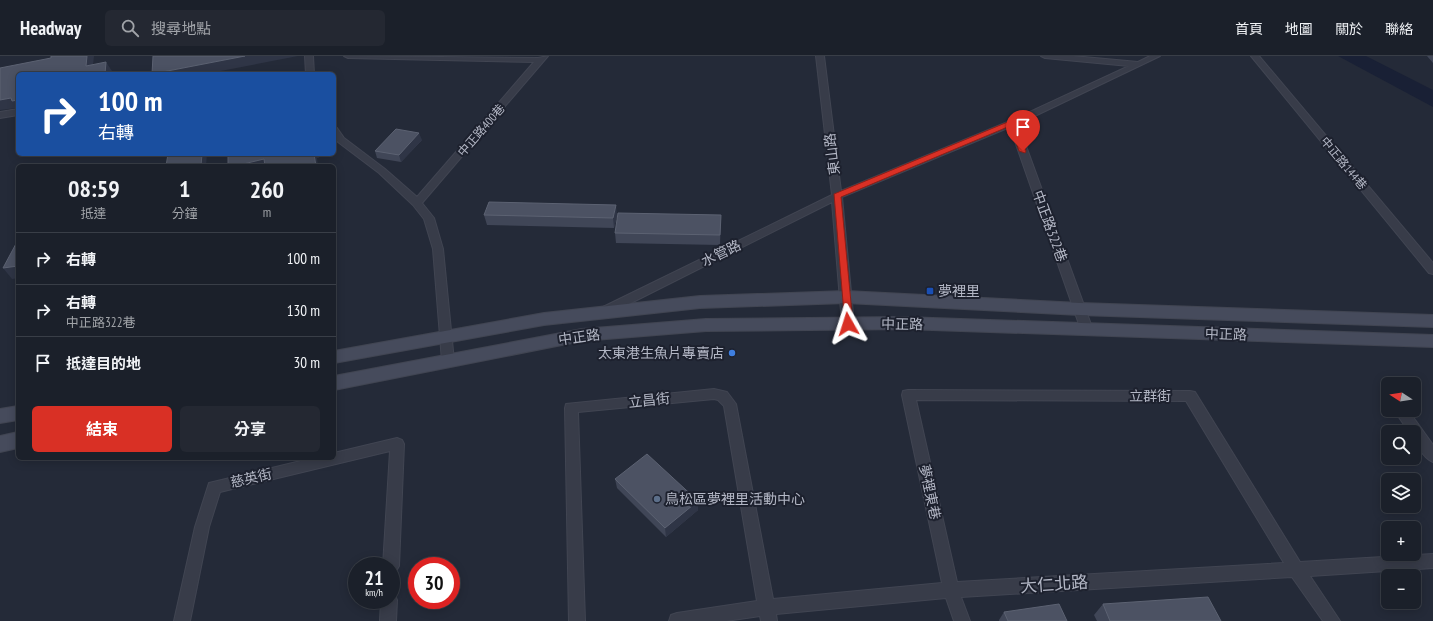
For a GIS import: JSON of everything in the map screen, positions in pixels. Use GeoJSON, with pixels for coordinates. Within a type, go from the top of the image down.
{"type":"FeatureCollection","features":[{"type":"Feature","properties":{"kind":"main road","name":"中正路"},"geometry":{"type":"LineString","coordinates":[[336,357],[544,319],[605,311],[700,302],[846,298],[1080,309],[1433,321]]}},
{"type":"Feature","properties":{"kind":"main road","name":"中正路"},"geometry":{"type":"LineString","coordinates":[[336,382],[582,335],[706,325],[904,323],[1433,341]]}},
{"type":"Feature","properties":{"kind":"main road"},"geometry":{"type":"LineString","coordinates":[[0,416],[16,413]]}},
{"type":"Feature","properties":{"kind":"main road"},"geometry":{"type":"LineString","coordinates":[[0,444],[16,440]]}},
{"type":"Feature","properties":{"kind":"street"},"geometry":{"type":"LineString","coordinates":[[310,56],[310,72]]}},
{"type":"Feature","properties":{"kind":"street"},"geometry":{"type":"LineString","coordinates":[[348,56],[542,58]]}},
{"type":"Feature","properties":{"kind":"street","name":"東山路"},"geometry":{"type":"LineString","coordinates":[[820,56],[837,196],[848,324]]}},
{"type":"Feature","properties":{"kind":"street"},"geometry":{"type":"LineString","coordinates":[[1045,56],[1139,64],[1156,56]]}},
{"type":"Feature","properties":{"kind":"street","name":"中正路144巷"},"geometry":{"type":"LineString","coordinates":[[1255,56],[1433,270]]}},
{"type":"Feature","properties":{"kind":"street","name":"中正路400巷"},"geometry":{"type":"LineString","coordinates":[[417,203],[542,58]]}},
{"type":"Feature","properties":{"kind":"street","name":"水管路"},"geometry":{"type":"LineString","coordinates":[[605,311],[837,196],[1012,123],[1139,64]]}},
{"type":"Feature","properties":{"kind":"street"},"geometry":{"type":"LineString","coordinates":[[0,115],[16,112]]}},
{"type":"Feature","properties":{"kind":"street","name":"中正路322巷"},"geometry":{"type":"LineString","coordinates":[[1012,123],[1087,330]]}},
{"type":"Feature","properties":{"kind":"street"},"geometry":{"type":"LineString","coordinates":[[336,133],[341,140],[382,171],[417,203],[429,218],[438,249],[443,290],[445,337],[448,361]]}},
{"type":"Feature","properties":{"kind":"street","name":"立昌街"},"geometry":{"type":"LineString","coordinates":[[577,621],[570,408],[714,394],[722,396],[730,404],[768,614]]}},
{"type":"Feature","properties":{"kind":"street","name":"立群街"},"geometry":{"type":"LineString","coordinates":[[908,395],[1190,396],[1296,569]]}},
{"type":"Feature","properties":{"kind":"street","name":"夢裡東巷"},"geometry":{"type":"LineString","coordinates":[[908,395],[951,590],[962,621]]}},
{"type":"Feature","properties":{"kind":"street"},"geometry":{"type":"LineString","coordinates":[[1406,417],[1433,456]]}},
{"type":"Feature","properties":{"kind":"street","name":"慈英街"},"geometry":{"type":"LineString","coordinates":[[336,458],[397,444],[391,557]]}},
{"type":"Feature","properties":{"kind":"street","name":"慈英街"},"geometry":{"type":"LineString","coordinates":[[182,621],[202,527],[214,487],[329,460]]}},
{"type":"Feature","properties":{"kind":"street","name":"大仁北路"},"geometry":{"type":"LineString","coordinates":[[677,621],[768,614],[951,590],[1433,561]]}},
{"type":"Feature","properties":{"kind":"street"},"geometry":{"type":"LineString","coordinates":[[1296,569],[1332,621]]}},
{"type":"Feature","properties":{"kind":"street"},"geometry":{"type":"LineString","coordinates":[[388,621],[389,609]]}},
{"type":"Feature","properties":{"kind":"water"},"geometry":{"type":"Polygon","coordinates":[[[1338,56],[1366,56],[1433,90],[1433,107],[1338,56]]]}},
{"type":"Feature","properties":{"kind":"building"},"geometry":{"type":"Polygon","coordinates":[[[51,56],[87,56],[86,66],[106,62],[105,72],[16,72],[16,100],[12,101],[11,98],[0,100],[0,68],[51,58],[51,56]]]}},
{"type":"Feature","properties":{"kind":"building"},"geometry":{"type":"Polygon","coordinates":[[[153,56],[245,56],[162,72],[152,72],[153,56]]]}},
{"type":"Feature","properties":{"kind":"building"},"geometry":{"type":"Polygon","coordinates":[[[396,129],[419,133],[399,155],[375,151],[396,129]]]}},
{"type":"Feature","properties":{"kind":"building"},"geometry":{"type":"Polygon","coordinates":[[[168,156],[202,156],[201,164],[166,164],[168,156]]]}},
{"type":"Feature","properties":{"kind":"building"},"geometry":{"type":"Polygon","coordinates":[[[228,156],[314,156],[316,164],[265,164],[264,159],[243,164],[228,164],[228,156]]]}},
{"type":"Feature","properties":{"kind":"building"},"geometry":{"type":"Polygon","coordinates":[[[489,202],[616,205],[613,218],[484,215],[489,202]]]}},
{"type":"Feature","properties":{"kind":"building"},"geometry":{"type":"Polygon","coordinates":[[[618,213],[721,215],[720,235],[615,233],[618,213]]]}},
{"type":"Feature","properties":{"kind":"building"},"geometry":{"type":"Polygon","coordinates":[[[16,244],[16,266],[3,268],[16,244]]]}},
{"type":"Feature","properties":{"kind":"building","name":"鳥松區夢裡里活動中心"},"geometry":{"type":"Polygon","coordinates":[[[647,454],[698,501],[665,528],[615,479],[647,454]]]}},
{"type":"Feature","properties":{"kind":"building"},"geometry":{"type":"Polygon","coordinates":[[[1208,597],[1221,621],[1110,621],[1103,604],[1208,597]]]}},
{"type":"Feature","properties":{"kind":"building"},"geometry":{"type":"Polygon","coordinates":[[[1059,604],[1067,621],[1008,621],[1004,612],[1059,604]]]}},
{"type":"Feature","properties":{"kind":"place","name":"夢裡里"},"geometry":{"type":"Point","coordinates":[930,291]}},
{"type":"Feature","properties":{"kind":"place","name":"太東港生魚片專賣店"},"geometry":{"type":"Point","coordinates":[732,353]}},
{"type":"Feature","properties":{"kind":"place","name":"鳥松區夢裡里活動中心"},"geometry":{"type":"Point","coordinates":[657,499]}},
{"type":"Feature","properties":{"kind":"route"},"geometry":{"type":"LineString","coordinates":[[848,324],[837,196],[1012,123],[1023,151]]}}]}
